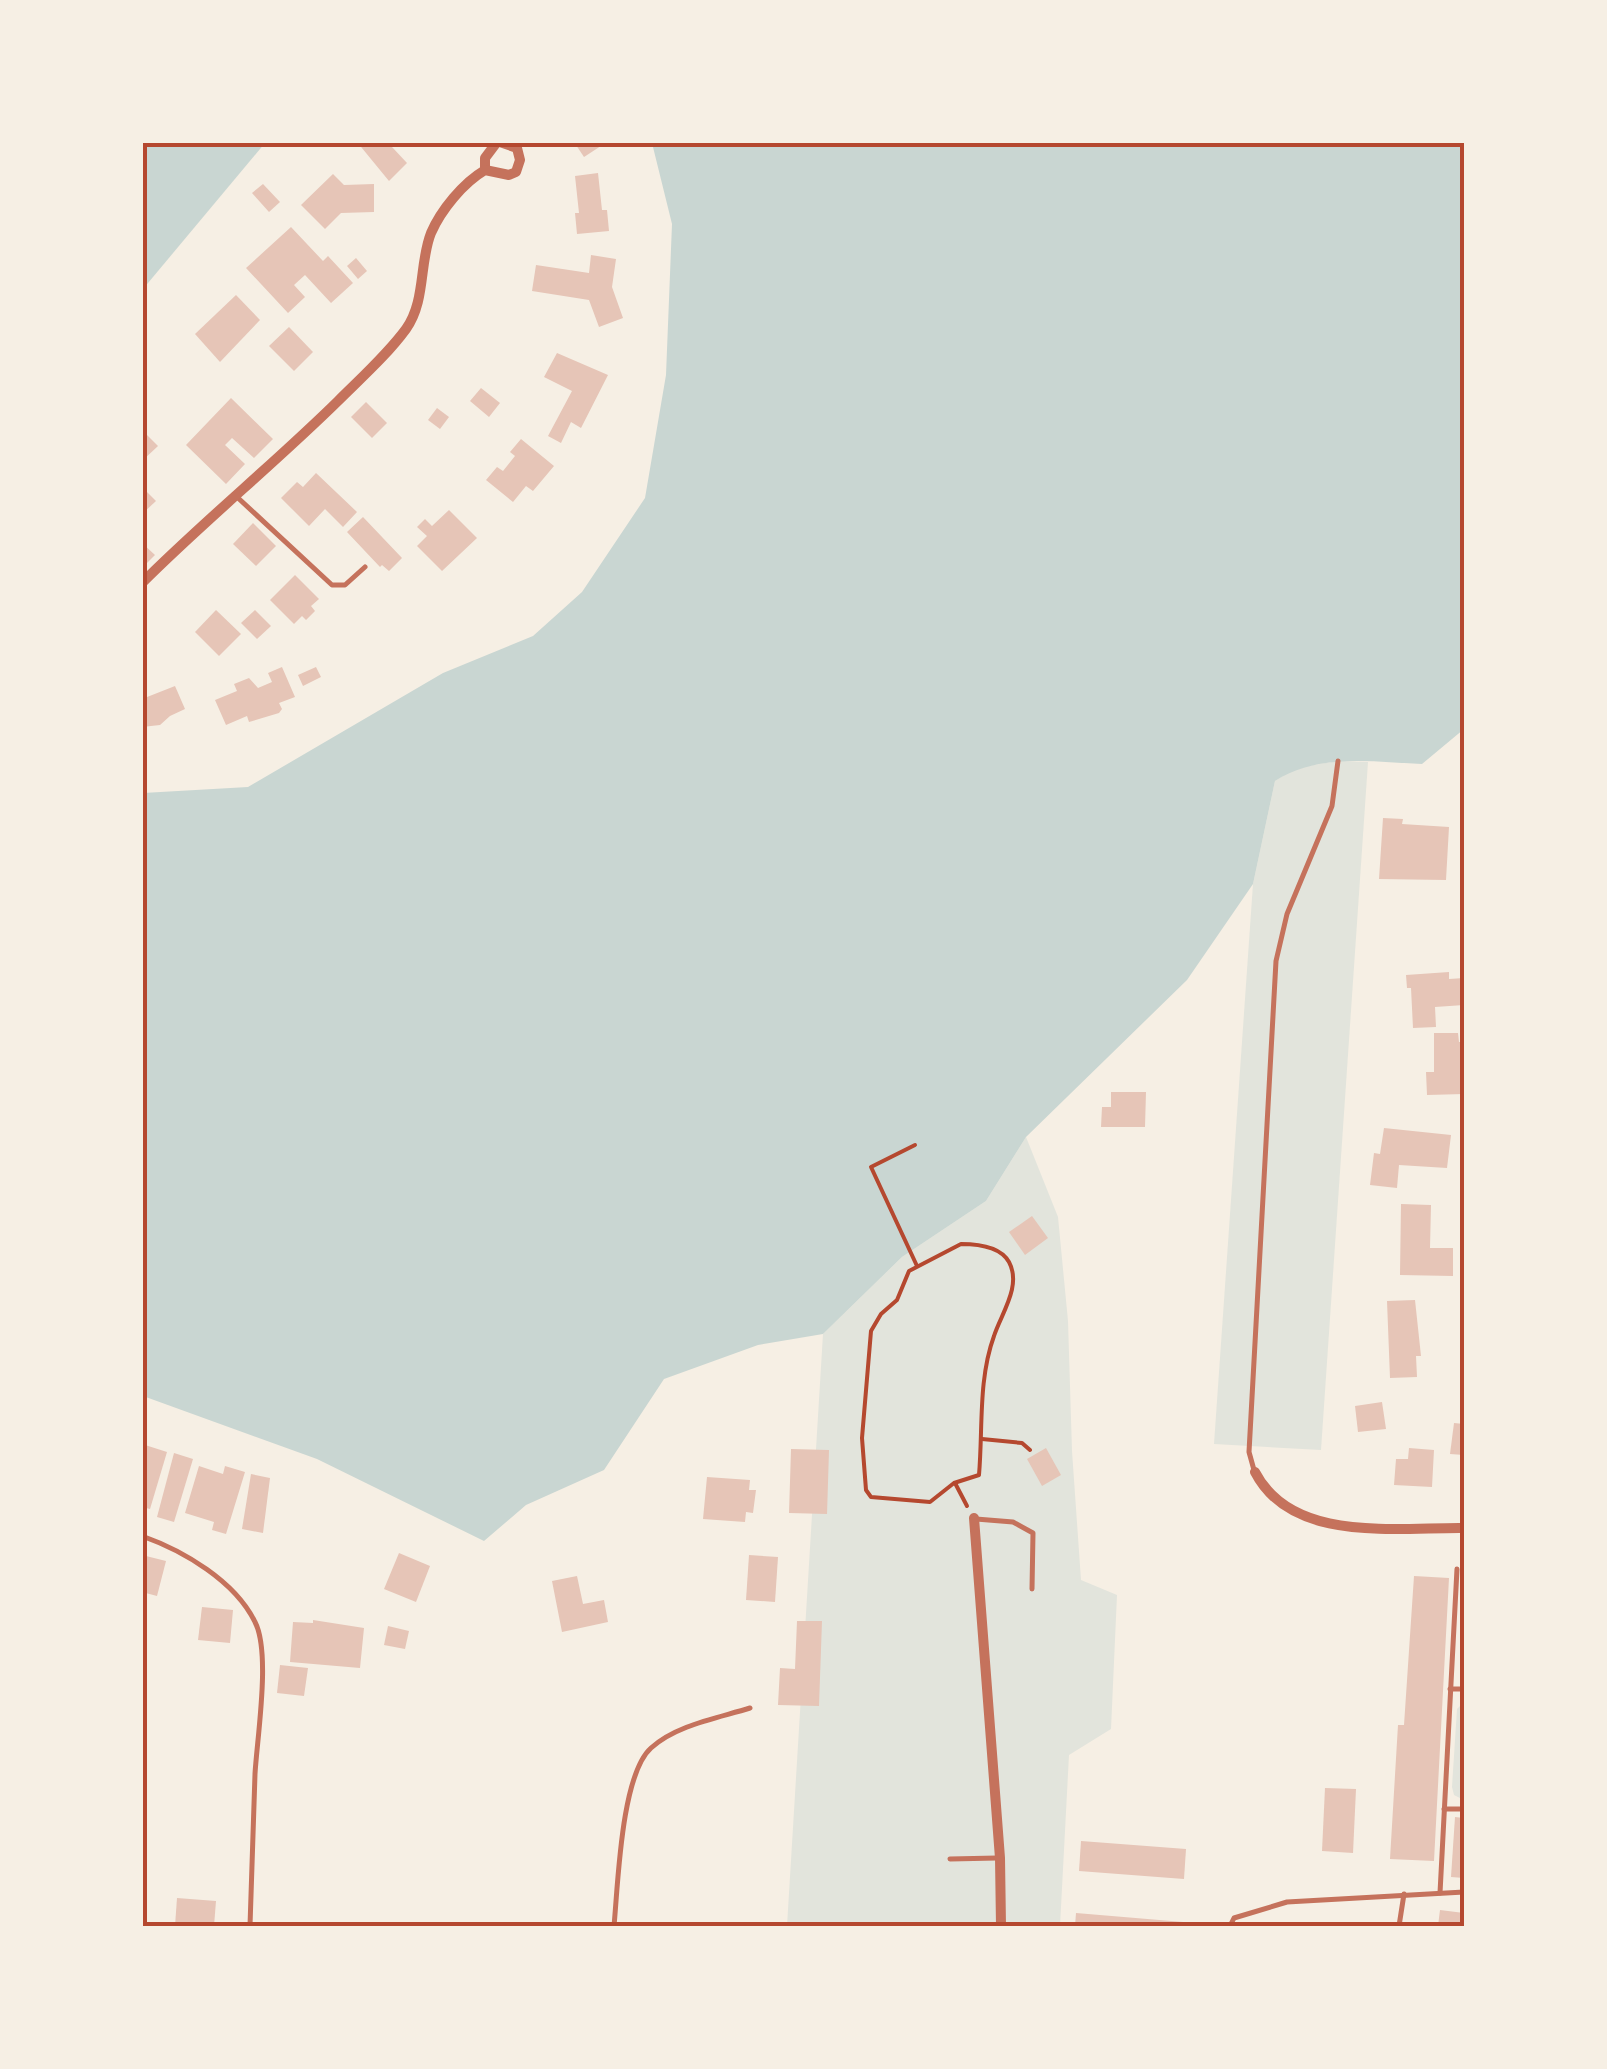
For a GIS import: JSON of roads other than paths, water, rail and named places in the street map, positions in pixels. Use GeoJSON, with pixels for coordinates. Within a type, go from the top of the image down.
{"type":"FeatureCollection","features":[{"type":"Feature","properties":{"kind":"street"},"geometry":{"type":"LineString","coordinates":[[142,583],[302,436],[408,326],[421,290],[430,234],[468,182],[485,170],[509,175],[516,172],[518,148],[499,142],[485,158],[485,170]]}},
{"type":"Feature","properties":{"kind":"street"},"geometry":{"type":"LineString","coordinates":[[1255,1472],[1276,1500],[1306,1518],[1346,1526],[1464,1528]]}},
{"type":"Feature","properties":{"kind":"street"},"geometry":{"type":"LineString","coordinates":[[974,1518],[1002,1926]]}},
{"type":"Feature","properties":{"kind":"lane"},"geometry":{"type":"LineString","coordinates":[[235,495],[332,586],[345,585],[365,566]]}},
{"type":"Feature","properties":{"kind":"lane"},"geometry":{"type":"LineString","coordinates":[[1255,1472],[1248,1452],[1276,960],[1288,914],[1332,806],[1338,761]]}},
{"type":"Feature","properties":{"kind":"lane"},"geometry":{"type":"LineString","coordinates":[[974,1518],[1013,1522],[1034,1533],[1032,1589]]}},
{"type":"Feature","properties":{"kind":"lane"},"geometry":{"type":"LineString","coordinates":[[142,1536],[166,1545],[208,1571],[237,1598],[255,1621],[260,1636],[250,1926]]}},
{"type":"Feature","properties":{"kind":"lane"},"geometry":{"type":"LineString","coordinates":[[1440,1893],[1456,1570]]}},
{"type":"Feature","properties":{"kind":"lane"},"geometry":{"type":"LineString","coordinates":[[1450,1689],[1464,1688]]}},
{"type":"Feature","properties":{"kind":"lane"},"geometry":{"type":"LineString","coordinates":[[614,1926],[623,1836],[633,1776],[640,1760],[668,1737],[750,1708]]}},
{"type":"Feature","properties":{"kind":"lane"},"geometry":{"type":"LineString","coordinates":[[1444,1809],[1464,1809]]}},
{"type":"Feature","properties":{"kind":"lane"},"geometry":{"type":"LineString","coordinates":[[950,1859],[1000,1858]]}},
{"type":"Feature","properties":{"kind":"lane"},"geometry":{"type":"LineString","coordinates":[[1230,1926],[1234,1918],[1287,1902],[1464,1892]]}},
{"type":"Feature","properties":{"kind":"lane"},"geometry":{"type":"LineString","coordinates":[[1399,1926],[1404,1894]]}}]}
